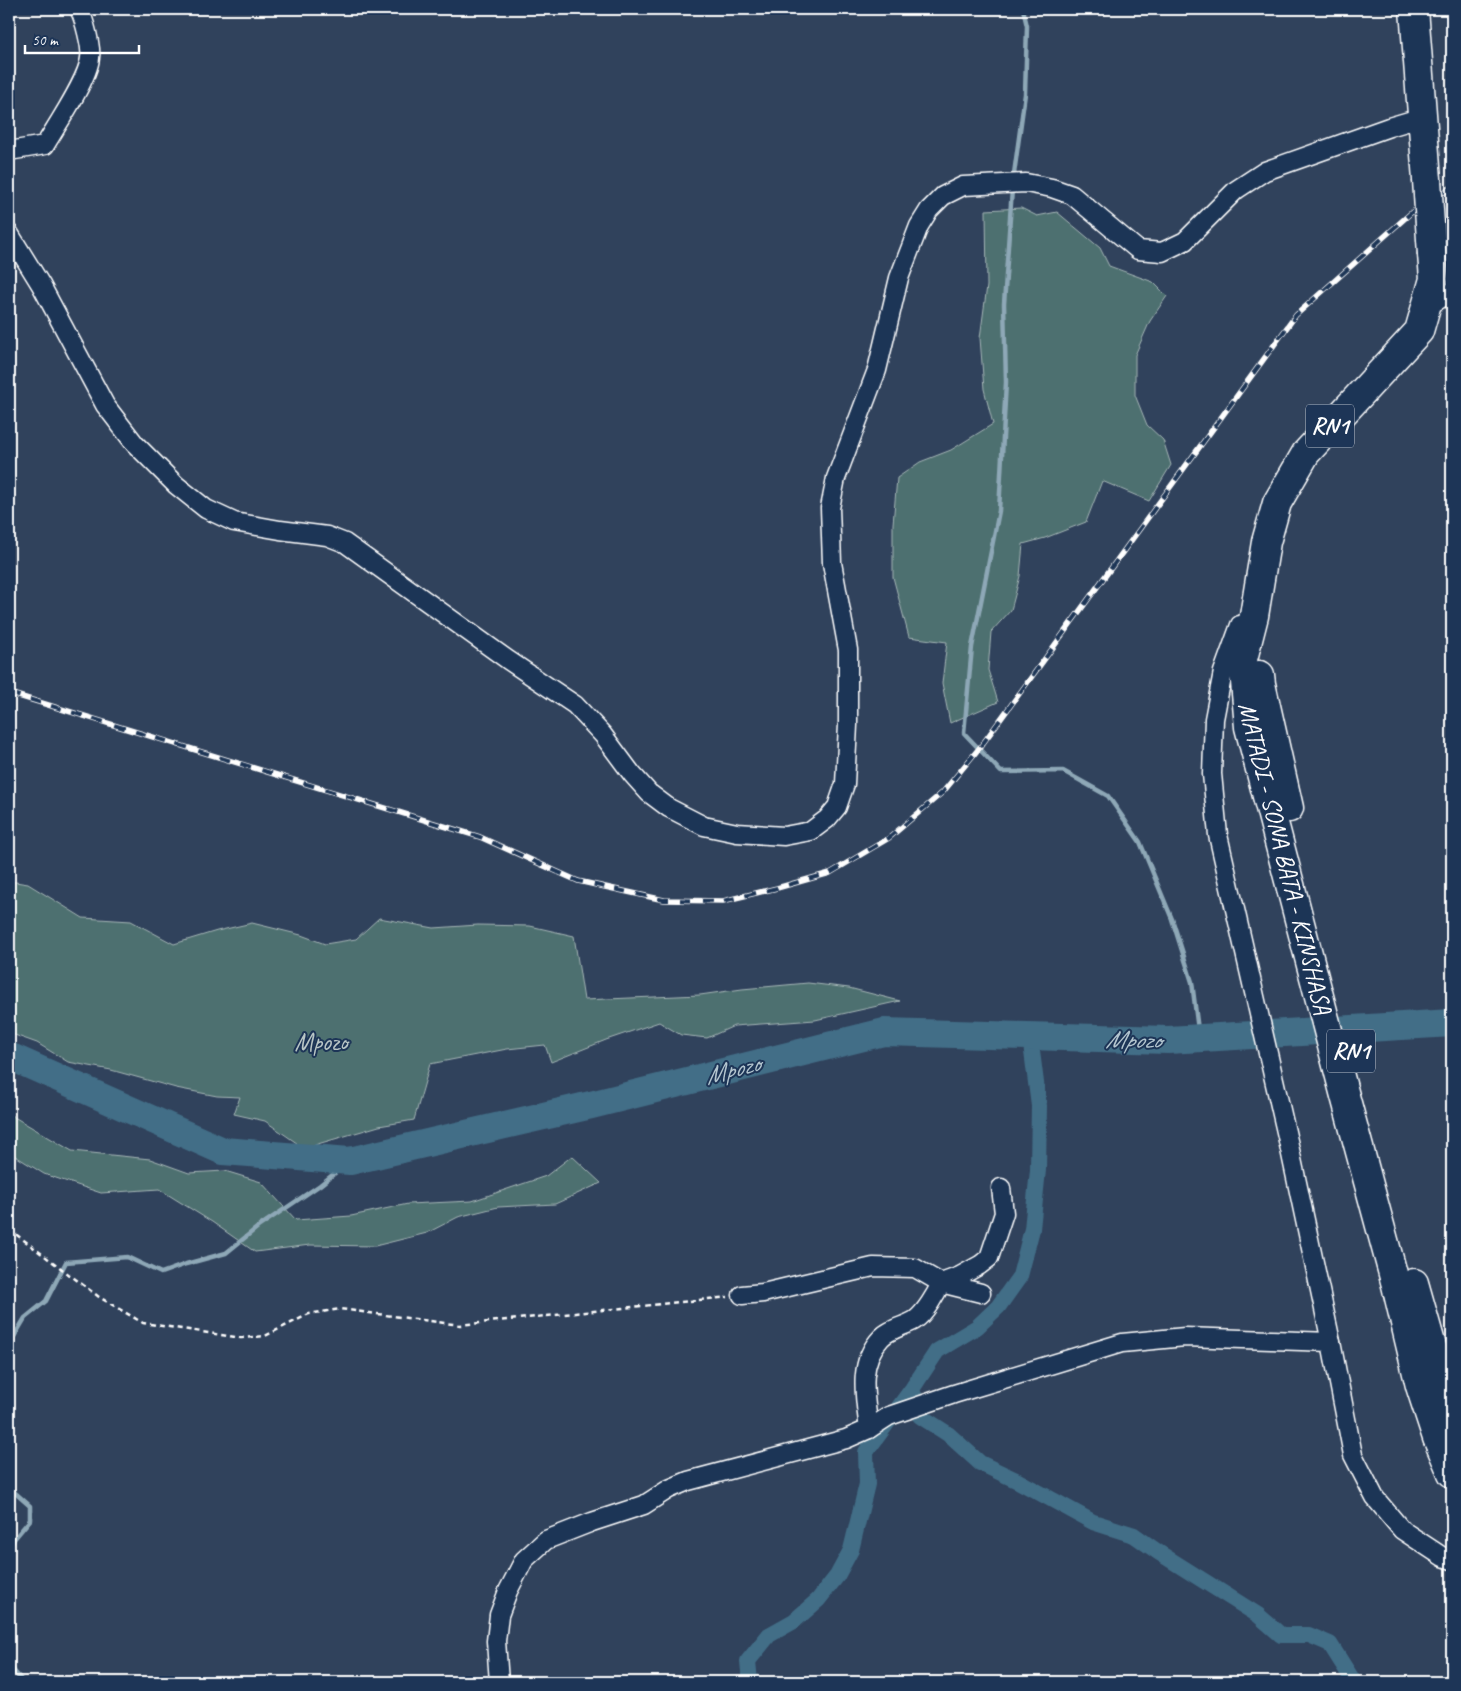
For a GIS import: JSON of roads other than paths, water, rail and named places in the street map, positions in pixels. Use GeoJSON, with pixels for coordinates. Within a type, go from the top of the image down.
{"type":"FeatureCollection","features":[{"type":"Feature","properties":{"kind":"highway","name":"MATADI - SONA BATA - KINSHASA"},"geometry":{"type":"LineString","coordinates":[[1414,9],[1434,279],[1428,306],[1420,331],[1306,453],[1277,503],[1266,542],[1254,616],[1243,659],[1249,727],[1284,825],[1344,1096],[1405,1283],[1447,1376],[1452,1417]]}},
{"type":"Feature","properties":{"kind":"highway","name":"MATADI - SONA BATA - KINSHASA"},"geometry":{"type":"LineString","coordinates":[[1405,1283],[1420,1386],[1452,1473]]}},
{"type":"Feature","properties":{"kind":"street"},"geometry":{"type":"LineString","coordinates":[[9,151],[45,145],[84,78],[90,58],[84,18],[79,9]]}},
{"type":"Feature","properties":{"kind":"street"},"geometry":{"type":"LineString","coordinates":[[9,233],[41,285],[105,405],[135,444],[176,485],[206,509],[234,522],[327,536],[345,543],[508,660],[575,705],[603,735],[632,774],[649,793],[669,808],[704,826],[737,833],[784,836],[811,830],[827,819],[837,807],[845,784],[848,725],[848,650],[832,563],[830,508],[836,478],[877,370],[899,278],[919,226],[929,210],[942,196],[963,186],[1026,183],[1052,188],[1072,195],[1138,250],[1162,252],[1185,241],[1236,190],[1265,171],[1389,127],[1423,117]]}},
{"type":"Feature","properties":{"kind":"street"},"geometry":{"type":"LineString","coordinates":[[1428,306],[1452,292]]}},
{"type":"Feature","properties":{"kind":"street"},"geometry":{"type":"LineString","coordinates":[[1258,589],[1240,626],[1223,672],[1214,719],[1212,774],[1218,834],[1289,1145],[1353,1454],[1375,1498],[1402,1530],[1443,1557],[1452,1560]]}},
{"type":"Feature","properties":{"kind":"street"},"geometry":{"type":"LineString","coordinates":[[868,1429],[863,1382],[870,1355],[882,1337],[917,1319],[935,1296],[941,1282],[960,1276],[989,1258],[1004,1212],[1001,1188]]}},
{"type":"Feature","properties":{"kind":"street"},"geometry":{"type":"LineString","coordinates":[[742,1295],[763,1294],[873,1267],[915,1268],[941,1282],[981,1293]]}},
{"type":"Feature","properties":{"kind":"street"},"geometry":{"type":"LineString","coordinates":[[499,1682],[496,1641],[499,1615],[524,1560],[546,1540],[644,1505],[669,1488],[688,1481],[846,1439],[868,1429],[889,1416],[944,1397],[1122,1343],[1185,1336],[1331,1342]]}},
{"type":"Feature","properties":{"kind":"waterway"},"geometry":{"type":"LineString","coordinates":[[1013,181],[1025,94],[1027,26],[1023,9]]}},
{"type":"Feature","properties":{"kind":"waterway"},"geometry":{"type":"LineString","coordinates":[[1012,189],[1004,304],[1006,382],[999,511],[972,647],[964,733],[1001,772],[1063,771],[1108,796],[1140,842],[1172,919],[1192,982],[1199,1038]]}},
{"type":"Feature","properties":{"kind":"waterway","name":"Mpozo"},"geometry":{"type":"LineString","coordinates":[[9,1056],[223,1151],[350,1161],[591,1105],[884,1032],[1168,1040],[1452,1023]]}},
{"type":"Feature","properties":{"kind":"waterway"},"geometry":{"type":"LineString","coordinates":[[750,1682],[748,1661],[769,1635],[794,1621],[818,1600],[837,1576],[851,1550],[867,1484],[866,1452],[937,1351],[977,1327],[998,1307],[1020,1276],[1032,1229],[1038,1170],[1039,1106],[1030,1036]]}},
{"type":"Feature","properties":{"kind":"waterway"},"geometry":{"type":"LineString","coordinates":[[9,1345],[25,1318],[46,1301],[66,1262],[127,1257],[161,1273],[226,1253],[258,1227],[320,1185],[350,1161]]}},
{"type":"Feature","properties":{"kind":"waterway"},"geometry":{"type":"LineString","coordinates":[[914,1395],[920,1416],[948,1434],[980,1463],[1018,1481],[1093,1522],[1134,1535],[1258,1615],[1281,1635],[1309,1635],[1330,1644],[1354,1682]]}},
{"type":"Feature","properties":{"kind":"waterway"},"geometry":{"type":"LineString","coordinates":[[9,1490],[13,1491],[30,1506],[30,1520],[14,1539],[9,1552]]}},
{"type":"Feature","properties":{"kind":"waterway"},"geometry":{"type":"LineString","coordinates":[[9,1655],[13,1670],[23,1682]]}},
{"type":"Feature","properties":{"kind":"railway"},"geometry":{"type":"LineString","coordinates":[[9,693],[480,837],[578,881],[664,900],[723,901],[830,873],[889,838],[943,792],[981,746],[1296,315],[1412,212],[1452,187]]}}]}
